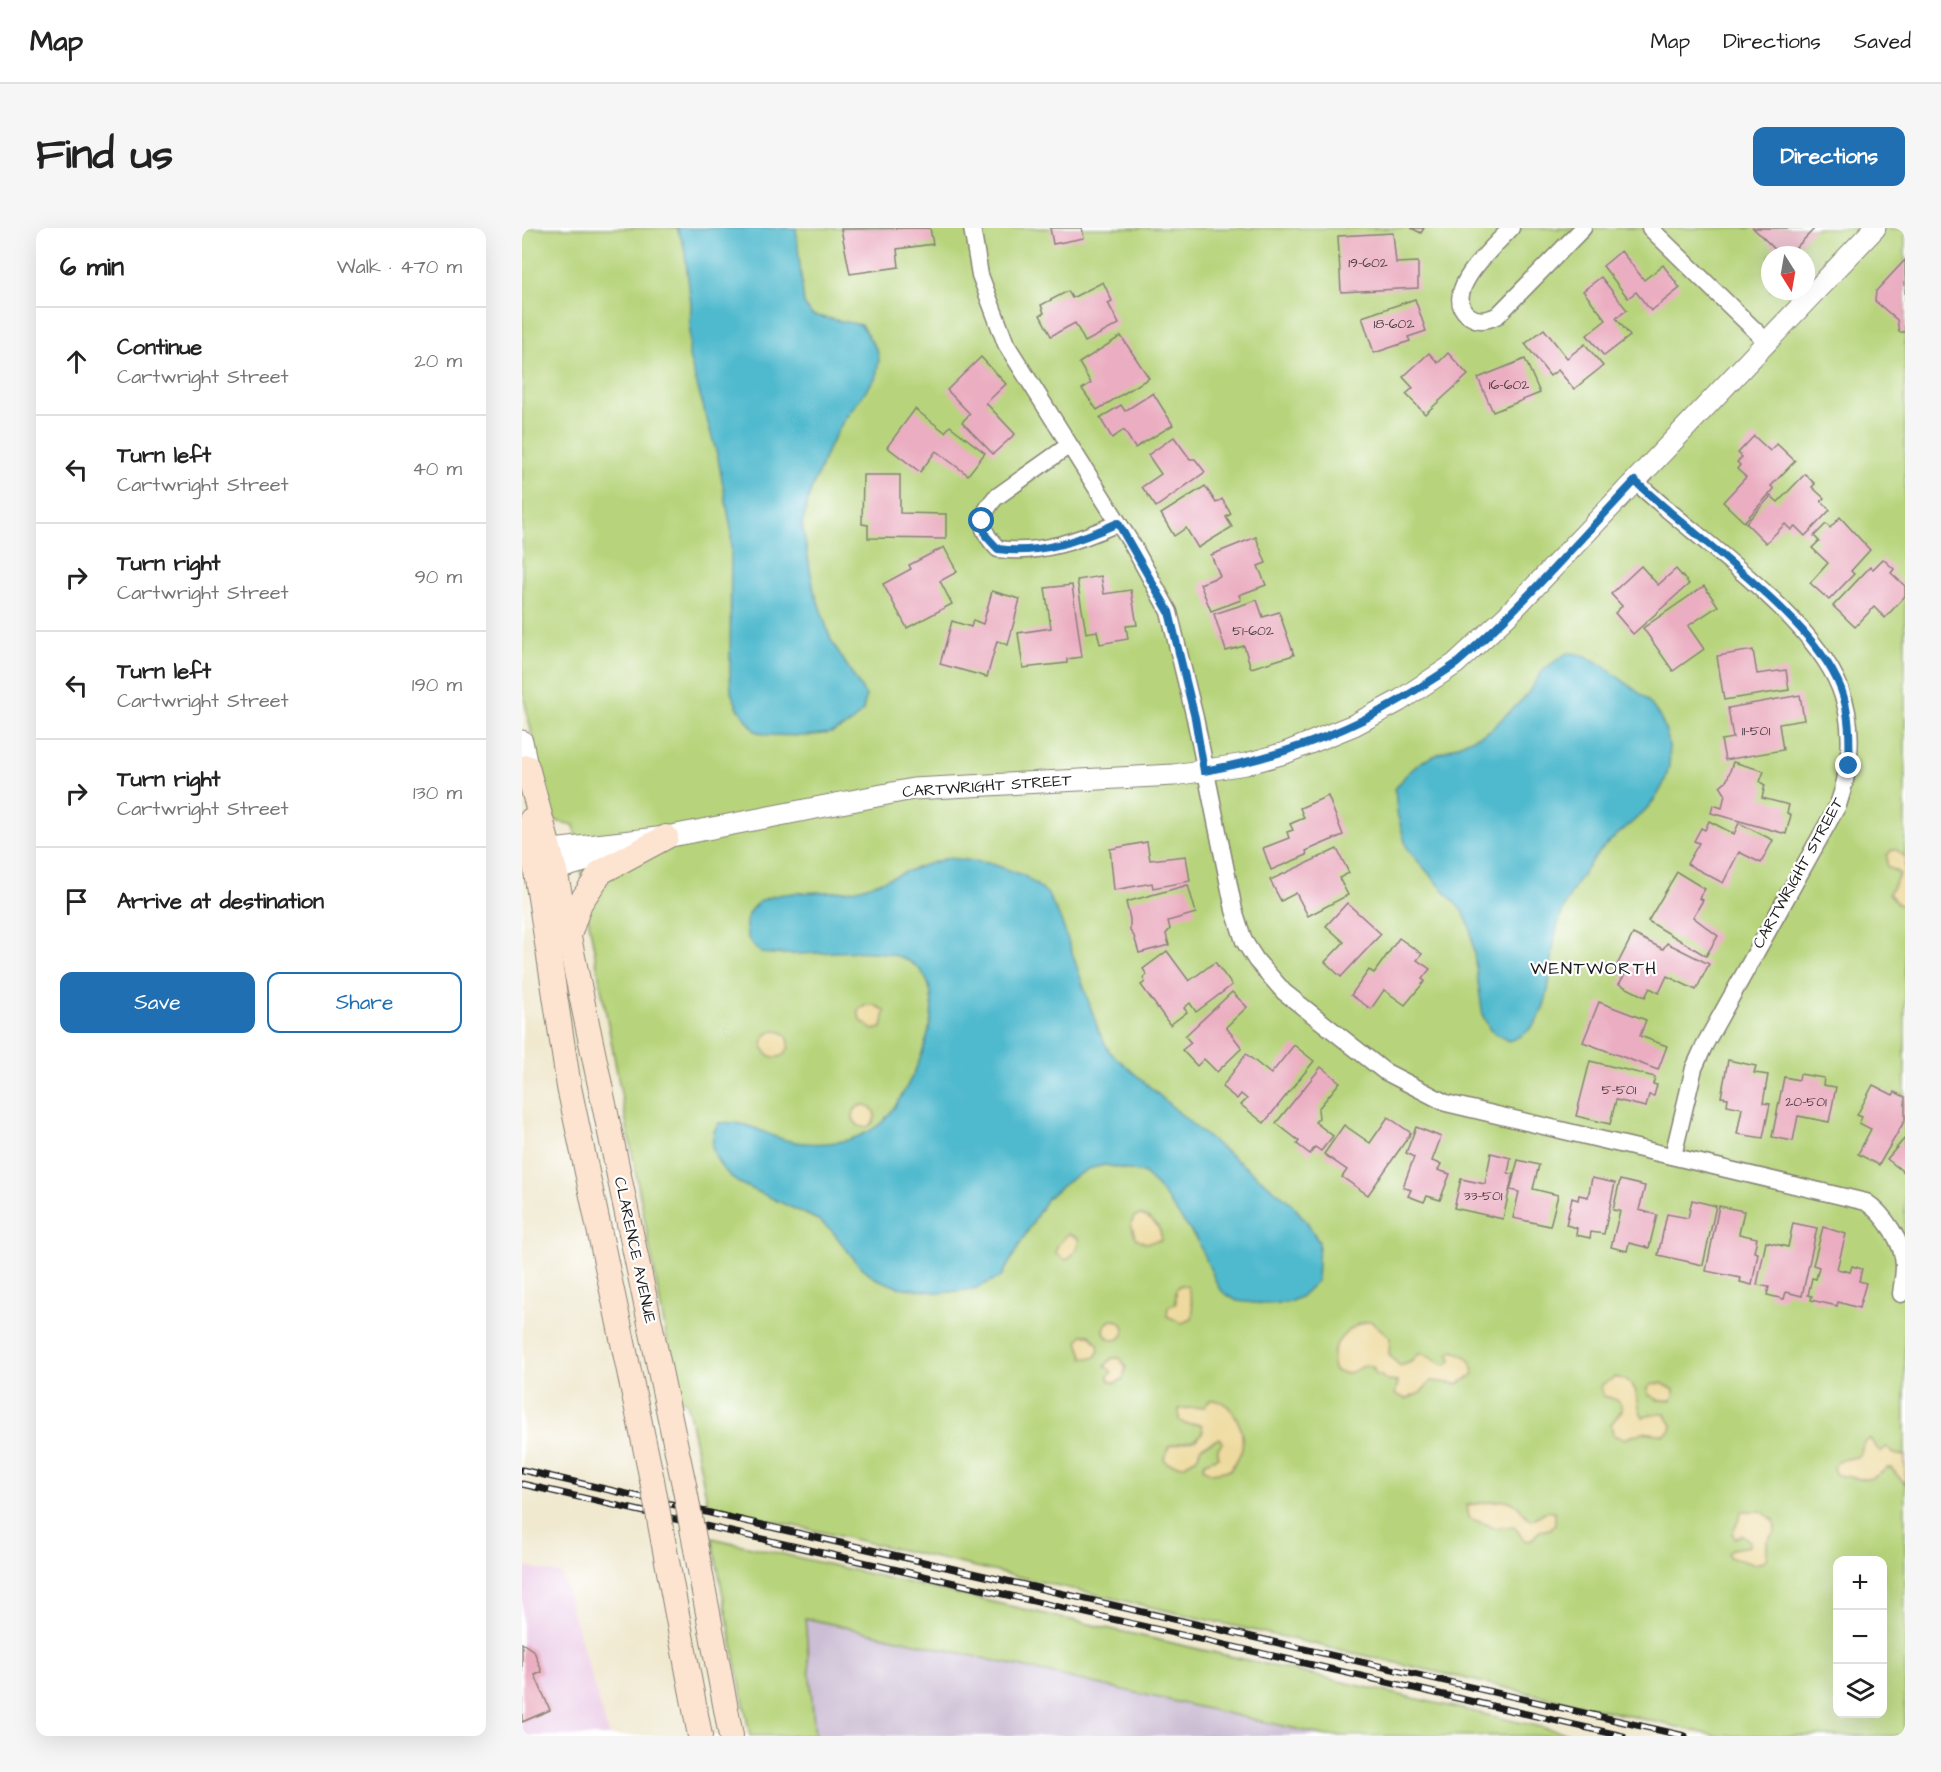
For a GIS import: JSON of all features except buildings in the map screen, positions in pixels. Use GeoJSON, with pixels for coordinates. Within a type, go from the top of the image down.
{"type":"FeatureCollection","features":[{"type":"Feature","properties":{"kind":"main road","name":"CLARENCE AVENUE"},"geometry":{"type":"LineString","coordinates":[[527,766],[544,862],[569,1087],[652,1480],[700,1736]]}},
{"type":"Feature","properties":{"kind":"main road"},"geometry":{"type":"LineString","coordinates":[[569,935],[580,903],[601,872],[666,837]]}},
{"type":"Feature","properties":{"kind":"main road","name":"CLARENCE AVENUE"},"geometry":{"type":"LineString","coordinates":[[544,862],[569,935],[684,1485],[731,1736]]}},
{"type":"Feature","properties":{"kind":"street"},"geometry":{"type":"LineString","coordinates":[[972,228],[980,275],[1006,344],[1068,447],[1118,523],[1169,612],[1195,718],[1234,910],[1244,941],[1269,978],[1384,1071],[1446,1103],[1866,1202],[1876,1208],[1899,1247],[1904,1264],[1901,1294]]}},
{"type":"Feature","properties":{"kind":"street"},"geometry":{"type":"LineString","coordinates":[[1511,228],[1464,280],[1460,292],[1461,303],[1466,314],[1476,320],[1488,321],[1498,315],[1583,228]]}},
{"type":"Feature","properties":{"kind":"street"},"geometry":{"type":"LineString","coordinates":[[1650,228],[1767,342]]}},
{"type":"Feature","properties":{"kind":"street","name":"CARTWRIGHT STREET"},"geometry":{"type":"LineString","coordinates":[[544,862],[914,789],[1204,771],[1246,764],[1285,753],[1354,726],[1400,701],[1455,664],[1507,616],[1875,228]]}},
{"type":"Feature","properties":{"kind":"street"},"geometry":{"type":"LineString","coordinates":[[1068,447],[995,498],[986,509],[982,521],[986,536],[998,549],[1015,552],[1061,545],[1118,523]]}},
{"type":"Feature","properties":{"kind":"street","name":"CARTWRIGHT STREET"},"geometry":{"type":"LineString","coordinates":[[1635,481],[1753,583],[1820,651],[1841,690],[1848,728],[1849,766],[1838,805],[1705,1044],[1695,1068],[1673,1156]]}},
{"type":"Feature","properties":{"kind":"street","name":"CLARENCE AVENUE"},"geometry":{"type":"LineString","coordinates":[[522,741],[527,766]]}},
{"type":"Feature","properties":{"kind":"shaded area"},"geometry":{"type":"Polygon","coordinates":[[[522,1566],[561,1574],[609,1736],[522,1736],[522,1566]]]}},
{"type":"Feature","properties":{"kind":"shaded area"},"geometry":{"type":"Polygon","coordinates":[[[804,1618],[1327,1736],[815,1736],[804,1618]]]}},
{"type":"Feature","properties":{"kind":"green space"},"geometry":{"type":"Polygon","coordinates":[[[522,228],[1905,228],[1905,1736],[1717,1736],[708,1506],[687,1402],[678,1399],[588,917],[574,825],[556,821],[548,808],[522,689],[522,228]]]}},
{"type":"Feature","properties":{"kind":"green space"},"geometry":{"type":"Polygon","coordinates":[[[712,1538],[1580,1736],[1327,1736],[805,1618],[815,1736],[750,1736],[712,1538]]]}},
{"type":"Feature","properties":{"kind":"sand"},"geometry":{"type":"Polygon","coordinates":[[[1892,850],[1897,850],[1905,857],[1905,906],[1897,904],[1889,893],[1900,874],[1887,866],[1887,855],[1892,850]]]}},
{"type":"Feature","properties":{"kind":"sand"},"geometry":{"type":"Polygon","coordinates":[[[866,1005],[875,1005],[885,1011],[882,1028],[873,1030],[860,1020],[858,1010],[866,1005]]]}},
{"type":"Feature","properties":{"kind":"sand"},"geometry":{"type":"Polygon","coordinates":[[[776,1031],[785,1035],[789,1044],[785,1053],[776,1057],[767,1053],[763,1044],[767,1035],[776,1031]]]}},
{"type":"Feature","properties":{"kind":"sand"},"geometry":{"type":"Polygon","coordinates":[[[864,1105],[872,1108],[875,1116],[872,1124],[864,1127],[856,1124],[853,1116],[856,1108],[864,1105]]]}},
{"type":"Feature","properties":{"kind":"sand"},"geometry":{"type":"Polygon","coordinates":[[[1139,1215],[1155,1223],[1160,1231],[1161,1240],[1145,1243],[1136,1238],[1131,1224],[1134,1217],[1139,1215]]]}},
{"type":"Feature","properties":{"kind":"sand"},"geometry":{"type":"Polygon","coordinates":[[[1068,1234],[1078,1238],[1078,1241],[1073,1254],[1066,1260],[1056,1253],[1057,1246],[1068,1234]]]}},
{"type":"Feature","properties":{"kind":"sand"},"geometry":{"type":"Polygon","coordinates":[[[1181,1285],[1187,1286],[1193,1311],[1192,1319],[1182,1323],[1167,1316],[1168,1306],[1176,1304],[1176,1289],[1181,1285]]]}},
{"type":"Feature","properties":{"kind":"sand"},"geometry":{"type":"Polygon","coordinates":[[[1114,1320],[1121,1323],[1124,1330],[1121,1337],[1114,1340],[1107,1337],[1104,1330],[1107,1323],[1114,1320]]]}},
{"type":"Feature","properties":{"kind":"sand"},"geometry":{"type":"Polygon","coordinates":[[[1371,1321],[1390,1337],[1389,1355],[1400,1366],[1411,1362],[1418,1354],[1426,1355],[1446,1365],[1451,1361],[1450,1353],[1453,1351],[1468,1359],[1473,1375],[1458,1384],[1431,1381],[1420,1393],[1406,1399],[1395,1394],[1398,1382],[1387,1381],[1380,1375],[1376,1375],[1373,1367],[1366,1365],[1348,1373],[1335,1371],[1333,1353],[1341,1338],[1355,1326],[1371,1321]]]}},
{"type":"Feature","properties":{"kind":"sand"},"geometry":{"type":"Polygon","coordinates":[[[1082,1335],[1090,1335],[1098,1344],[1099,1351],[1094,1358],[1084,1358],[1078,1342],[1082,1335]]]}},
{"type":"Feature","properties":{"kind":"sand"},"geometry":{"type":"Polygon","coordinates":[[[1112,1358],[1120,1358],[1126,1367],[1123,1379],[1116,1383],[1109,1381],[1108,1376],[1112,1372],[1105,1366],[1112,1358]]]}},
{"type":"Feature","properties":{"kind":"sand"},"geometry":{"type":"Polygon","coordinates":[[[1616,1377],[1625,1380],[1634,1388],[1643,1418],[1651,1414],[1665,1414],[1672,1425],[1671,1430],[1664,1435],[1643,1432],[1624,1439],[1613,1435],[1611,1424],[1622,1410],[1620,1403],[1616,1400],[1603,1396],[1601,1385],[1616,1377]]]}},
{"type":"Feature","properties":{"kind":"sand"},"geometry":{"type":"Polygon","coordinates":[[[1662,1383],[1674,1390],[1671,1400],[1658,1400],[1648,1394],[1648,1388],[1653,1384],[1662,1383]]]}},
{"type":"Feature","properties":{"kind":"sand"},"geometry":{"type":"Polygon","coordinates":[[[1210,1400],[1225,1404],[1231,1410],[1242,1433],[1242,1449],[1230,1470],[1212,1473],[1203,1468],[1205,1462],[1218,1457],[1218,1448],[1223,1442],[1220,1438],[1201,1447],[1197,1458],[1183,1466],[1167,1463],[1164,1459],[1169,1446],[1197,1439],[1203,1431],[1201,1424],[1185,1424],[1179,1420],[1179,1409],[1204,1407],[1210,1400]]]}},
{"type":"Feature","properties":{"kind":"sand"},"geometry":{"type":"Polygon","coordinates":[[[1870,1439],[1880,1452],[1887,1447],[1894,1454],[1905,1456],[1905,1484],[1891,1468],[1868,1479],[1836,1475],[1833,1468],[1837,1461],[1860,1456],[1864,1442],[1870,1439]]]}},
{"type":"Feature","properties":{"kind":"sand"},"geometry":{"type":"Polygon","coordinates":[[[1505,1500],[1517,1505],[1531,1520],[1551,1511],[1555,1513],[1555,1524],[1550,1529],[1540,1531],[1530,1541],[1524,1540],[1514,1526],[1496,1528],[1469,1518],[1467,1505],[1505,1500]]]}},
{"type":"Feature","properties":{"kind":"sand"},"geometry":{"type":"Polygon","coordinates":[[[1742,1511],[1761,1511],[1774,1520],[1775,1531],[1767,1541],[1767,1557],[1764,1562],[1753,1564],[1729,1557],[1728,1553],[1732,1549],[1749,1546],[1750,1541],[1742,1535],[1735,1538],[1732,1534],[1742,1511]]]}},
{"type":"Feature","properties":{"kind":"water"},"geometry":{"type":"Polygon","coordinates":[[[677,228],[796,228],[804,304],[812,315],[861,325],[877,350],[879,360],[876,377],[844,420],[829,447],[809,496],[802,525],[814,590],[831,640],[866,696],[863,711],[850,724],[831,733],[806,736],[768,735],[755,731],[738,708],[731,692],[731,529],[718,458],[689,357],[691,304],[684,246],[677,228]]]}},
{"type":"Feature","properties":{"kind":"water"},"geometry":{"type":"Polygon","coordinates":[[[1567,653],[1593,660],[1646,700],[1664,726],[1668,740],[1668,770],[1663,785],[1654,800],[1598,853],[1577,882],[1556,931],[1544,1006],[1537,1021],[1525,1033],[1508,1041],[1490,1030],[1483,1016],[1470,927],[1463,912],[1407,849],[1397,813],[1395,789],[1421,762],[1489,731],[1526,696],[1543,670],[1567,653]]]}},
{"type":"Feature","properties":{"kind":"water"},"geometry":{"type":"Polygon","coordinates":[[[949,858],[989,863],[1023,875],[1047,893],[1061,920],[1099,1032],[1109,1051],[1201,1132],[1290,1202],[1307,1222],[1319,1242],[1317,1281],[1300,1297],[1287,1303],[1264,1304],[1237,1301],[1225,1294],[1219,1288],[1197,1240],[1157,1186],[1143,1173],[1105,1165],[1088,1169],[1074,1177],[1047,1198],[1001,1277],[974,1289],[941,1293],[897,1287],[875,1278],[858,1264],[832,1231],[818,1220],[737,1182],[722,1168],[712,1146],[714,1131],[719,1123],[741,1124],[784,1140],[812,1143],[848,1140],[877,1126],[895,1105],[918,1064],[931,1017],[931,995],[924,976],[910,962],[896,956],[878,953],[761,953],[751,943],[746,932],[746,922],[751,909],[761,901],[774,896],[852,890],[949,858]]]}},
{"type":"Feature","properties":{"kind":"railway"},"geometry":{"type":"LineString","coordinates":[[522,1470],[1685,1736]]}},
{"type":"Feature","properties":{"kind":"railway"},"geometry":{"type":"LineString","coordinates":[[522,1484],[1623,1736]]}},
{"type":"Feature","properties":{"kind":"district","name":"WENTWORTH"},"geometry":{"type":"Point","coordinates":[1594,968]}},
{"type":"Feature","properties":{"kind":"route"},"geometry":{"type":"LineString","coordinates":[[982,521],[986,536],[998,549],[1015,552],[1061,545],[1118,523],[1169,612],[1195,718],[1204,771],[1246,764],[1285,753],[1354,726],[1400,701],[1455,664],[1507,616],[1635,481],[1753,583],[1820,651],[1841,690],[1848,728],[1849,766]]}}]}
